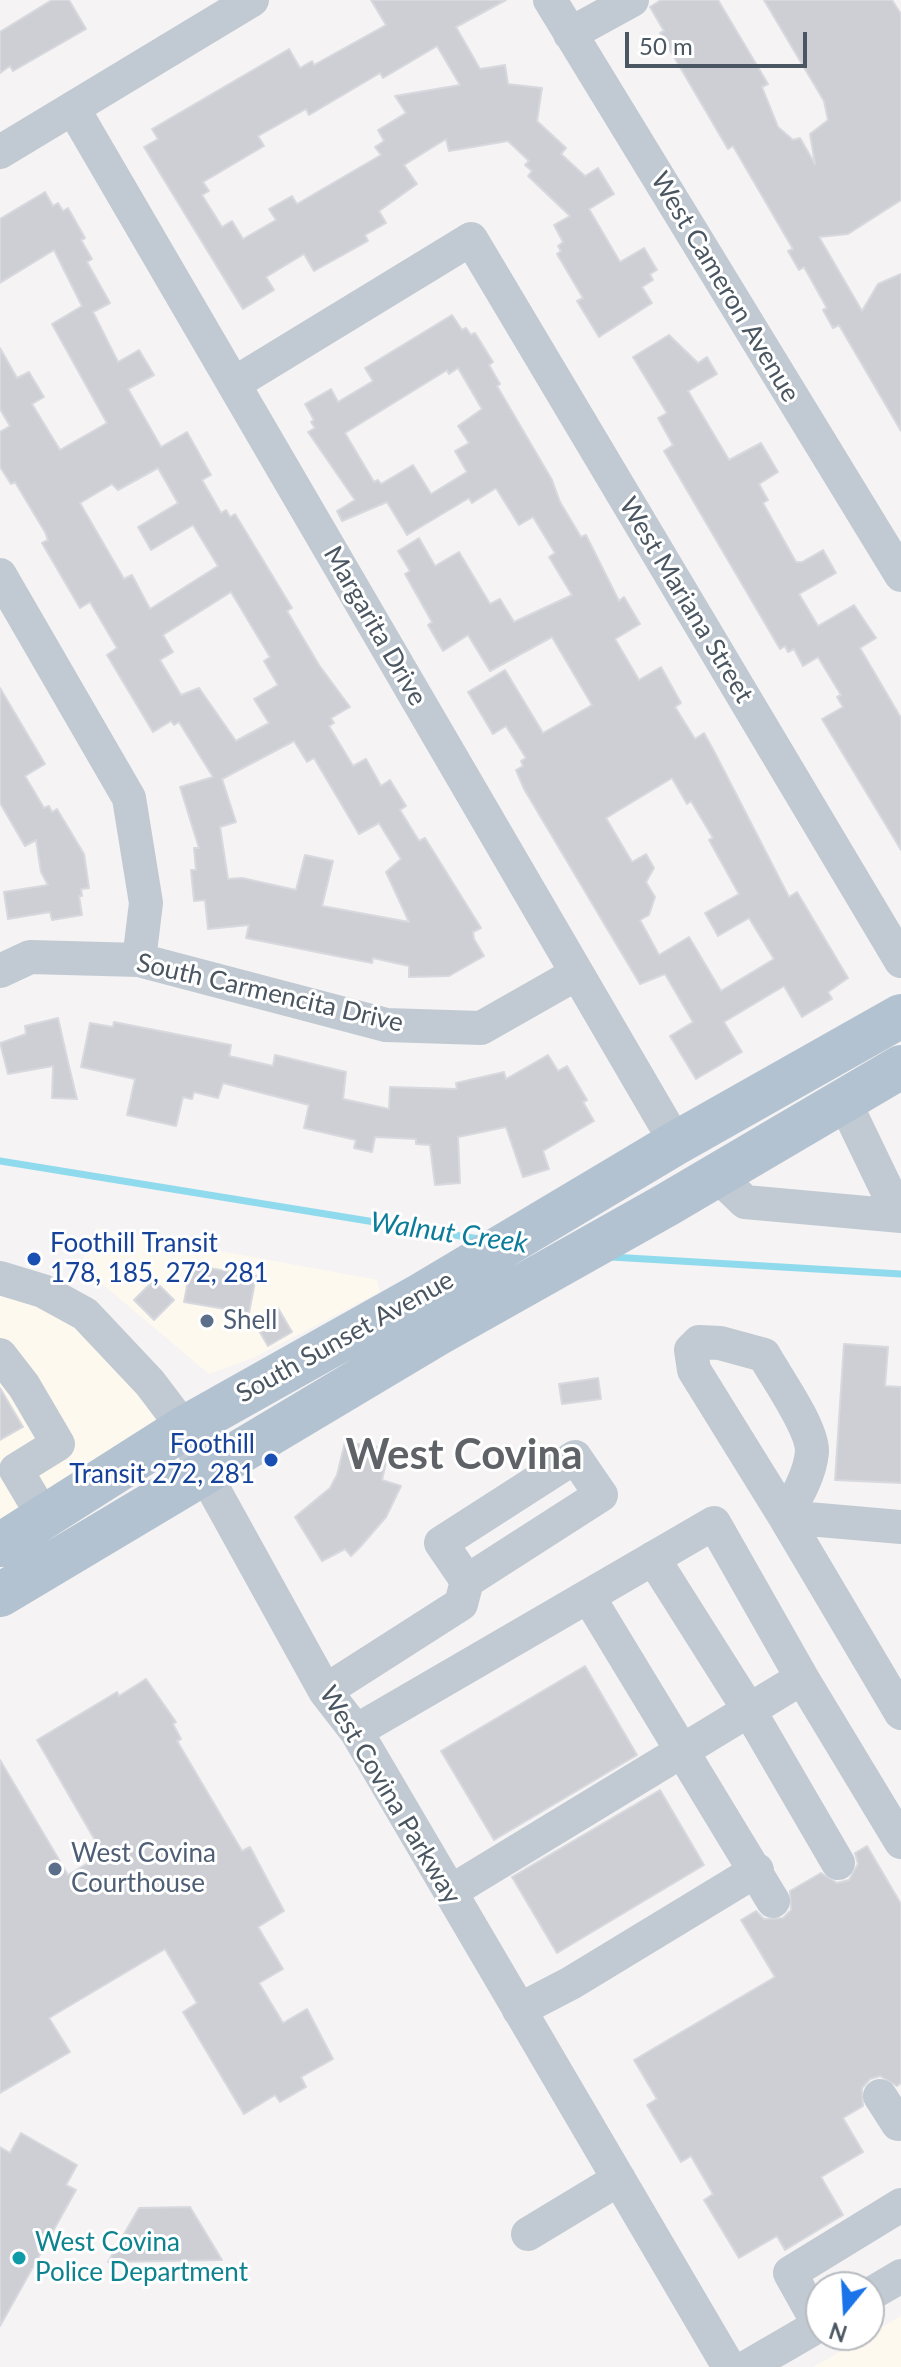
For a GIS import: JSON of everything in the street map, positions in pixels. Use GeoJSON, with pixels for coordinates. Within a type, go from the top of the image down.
{"type":"FeatureCollection","features":[{"type":"Feature","properties":{"kind":"main road","name":"South Sunset Avenue"},"geometry":{"type":"LineString","coordinates":[[0,1595],[204,1472],[676,1143],[901,1016]]}},
{"type":"Feature","properties":{"kind":"main road","name":"South Sunset Avenue"},"geometry":{"type":"LineString","coordinates":[[0,1545],[184,1428],[668,1204],[901,1067]]}},
{"type":"Feature","properties":{"kind":"street"},"geometry":{"type":"LineString","coordinates":[[0,152],[252,0]]}},
{"type":"Feature","properties":{"kind":"street","name":"West Cameron Avenue"},"geometry":{"type":"LineString","coordinates":[[550,0],[901,575]]}},
{"type":"Feature","properties":{"kind":"street"},"geometry":{"type":"LineString","coordinates":[[570,34],[632,0]]}},
{"type":"Feature","properties":{"kind":"street","name":"Margarita Drive"},"geometry":{"type":"LineString","coordinates":[[74,110],[676,1143]]}},
{"type":"Feature","properties":{"kind":"street","name":"West Mariana Street"},"geometry":{"type":"LineString","coordinates":[[235,383],[471,239],[901,961]]}},
{"type":"Feature","properties":{"kind":"street"},"geometry":{"type":"LineString","coordinates":[[0,575],[129,798],[146,903],[139,960]]}},
{"type":"Feature","properties":{"kind":"street","name":"South Carmencita Drive"},"geometry":{"type":"LineString","coordinates":[[0,971],[30,957],[139,960],[386,1025],[481,1028],[576,974]]}},
{"type":"Feature","properties":{"kind":"street"},"geometry":{"type":"LineString","coordinates":[[844,1101],[900,1215]]}},
{"type":"Feature","properties":{"kind":"street"},"geometry":{"type":"LineString","coordinates":[[717,1175],[745,1202],[900,1215]]}},
{"type":"Feature","properties":{"kind":"street","name":"West Covina Parkway"},"geometry":{"type":"LineString","coordinates":[[0,1278],[43,1291],[85,1314],[150,1383],[184,1428],[204,1472],[325,1691],[356,1731],[729,2367]]}},
{"type":"Feature","properties":{"kind":"street"},"geometry":{"type":"LineString","coordinates":[[785,1517],[800,1489],[812,1451],[808,1434],[764,1355],[720,1343],[699,1342],[691,1350],[694,1370],[901,1713]]}},
{"type":"Feature","properties":{"kind":"street"},"geometry":{"type":"LineString","coordinates":[[0,1355],[24,1386],[58,1444],[16,1470],[44,1517]]}},
{"type":"Feature","properties":{"kind":"street"},"geometry":{"type":"LineString","coordinates":[[325,1691],[461,1604],[467,1581],[601,1495],[575,1457],[441,1543],[467,1581]]}},
{"type":"Feature","properties":{"kind":"street"},"geometry":{"type":"LineString","coordinates":[[785,1517],[901,1527]]}},
{"type":"Feature","properties":{"kind":"street"},"geometry":{"type":"LineString","coordinates":[[356,1731],[714,1523],[802,1678],[901,1842]]}},
{"type":"Feature","properties":{"kind":"street"},"geometry":{"type":"LineString","coordinates":[[653,1558],[749,1710],[838,1863]]}},
{"type":"Feature","properties":{"kind":"street"},"geometry":{"type":"LineString","coordinates":[[588,1596],[773,1901]]}},
{"type":"Feature","properties":{"kind":"street"},"geometry":{"type":"LineString","coordinates":[[450,1892],[802,1678]]}},
{"type":"Feature","properties":{"kind":"street"},"geometry":{"type":"LineString","coordinates":[[519,2010],[571,1983],[757,1870]]}},
{"type":"Feature","properties":{"kind":"street"},"geometry":{"type":"LineString","coordinates":[[528,2234],[619,2179]]}},
{"type":"Feature","properties":{"kind":"street"},"geometry":{"type":"LineString","coordinates":[[805,2298],[790,2273],[901,2205]]}},
{"type":"Feature","properties":{"kind":"street"},"geometry":{"type":"LineString","coordinates":[[747,2367],[805,2333]]}},
{"type":"Feature","properties":{"kind":"shaded area"},"geometry":{"type":"Polygon","coordinates":[[[96,1228],[377,1280],[380,1292],[253,1358],[209,1374],[80,1265],[96,1228]]]}},
{"type":"Feature","properties":{"kind":"shaded area"},"geometry":{"type":"Polygon","coordinates":[[[0,1278],[43,1291],[184,1428],[0,1545],[0,1278]]]}},
{"type":"Feature","properties":{"kind":"shaded area"},"geometry":{"type":"Polygon","coordinates":[[[901,2316],[901,2367],[813,2367],[841,2351],[885,2351],[885,2326],[901,2316]]]}},
{"type":"Feature","properties":{"kind":"building"},"geometry":{"type":"Polygon","coordinates":[[[52,0],[69,0],[86,29],[13,71],[10,66],[0,73],[0,32],[52,0]]]}},
{"type":"Feature","properties":{"kind":"building"},"geometry":{"type":"Polygon","coordinates":[[[371,0],[506,0],[456,27],[480,69],[505,65],[508,84],[542,88],[537,121],[566,148],[561,154],[585,176],[598,168],[614,194],[589,209],[620,262],[644,248],[657,270],[650,274],[653,280],[642,287],[652,303],[599,337],[577,301],[583,298],[557,254],[561,251],[558,246],[563,242],[554,225],[570,216],[528,176],[532,171],[525,165],[529,161],[508,141],[449,151],[446,139],[404,165],[417,184],[379,211],[386,223],[365,235],[368,241],[314,271],[304,254],[266,277],[274,290],[243,309],[144,147],[158,139],[152,129],[289,49],[300,68],[312,61],[314,65],[386,25],[371,0]],[[437,46],[383,78],[380,73],[309,115],[306,109],[258,136],[264,146],[203,182],[209,191],[202,195],[222,227],[232,221],[243,239],[276,220],[269,209],[292,196],[297,204],[381,155],[375,147],[384,141],[378,130],[406,113],[395,96],[460,85],[437,46]]]}},
{"type":"Feature","properties":{"kind":"building"},"geometry":{"type":"Polygon","coordinates":[[[661,0],[718,0],[768,84],[762,87],[778,127],[793,140],[800,138],[815,164],[810,134],[828,120],[824,101],[764,0],[892,0],[901,14],[901,200],[848,234],[819,237],[862,311],[878,284],[901,274],[901,431],[839,325],[833,328],[823,310],[827,308],[804,267],[799,270],[788,251],[793,249],[733,146],[728,149],[660,33],[664,31],[650,7],[661,0]]]}},
{"type":"Feature","properties":{"kind":"building"},"geometry":{"type":"Polygon","coordinates":[[[45,192],[53,206],[58,203],[63,211],[68,208],[85,238],[81,240],[92,259],[87,262],[110,303],[93,312],[118,362],[139,350],[154,375],[128,389],[161,447],[187,432],[211,475],[202,480],[221,513],[226,510],[230,517],[235,514],[292,608],[287,611],[319,665],[350,707],[331,718],[334,723],[329,726],[353,766],[366,759],[381,786],[390,780],[406,806],[400,810],[419,841],[425,838],[481,928],[473,932],[484,956],[449,976],[409,977],[409,966],[373,958],[372,963],[246,938],[249,925],[208,929],[205,900],[194,901],[191,870],[196,870],[194,848],[199,848],[180,787],[213,777],[179,722],[174,725],[171,721],[153,732],[107,655],[117,648],[90,602],[80,608],[42,543],[48,540],[45,532],[15,482],[11,484],[0,467],[0,432],[10,426],[0,409],[0,348],[17,378],[29,372],[44,397],[32,404],[60,450],[107,423],[52,324],[82,306],[54,250],[0,283],[0,219],[45,192]],[[158,468],[118,490],[112,484],[80,503],[124,579],[132,575],[150,609],[218,566],[193,525],[151,550],[138,527],[178,503],[158,468]],[[231,592],[163,635],[173,652],[160,660],[181,695],[199,688],[236,741],[269,723],[254,699],[278,685],[264,661],[270,657],[231,592]],[[294,741],[222,779],[236,822],[220,827],[228,879],[242,878],[296,890],[305,855],[333,861],[322,906],[409,922],[386,872],[401,859],[379,823],[359,834],[314,758],[307,762],[294,741]]]}},
{"type":"Feature","properties":{"kind":"building"},"geometry":{"type":"Polygon","coordinates":[[[452,315],[462,330],[466,328],[471,335],[475,333],[493,362],[489,365],[500,384],[497,386],[552,480],[560,502],[581,537],[586,535],[619,601],[624,597],[640,624],[615,639],[639,680],[661,667],[681,703],[675,707],[695,739],[704,733],[789,897],[797,892],[848,978],[828,992],[832,999],[802,1017],[784,986],[724,1022],[742,1052],[696,1079],[670,1036],[693,1022],[665,974],[640,984],[524,789],[516,770],[523,766],[521,761],[526,758],[506,726],[493,734],[468,692],[505,670],[543,733],[592,705],[552,637],[490,671],[468,635],[443,651],[428,625],[432,622],[405,574],[410,571],[398,551],[419,538],[435,566],[459,552],[490,604],[500,599],[514,622],[572,595],[549,557],[555,553],[533,517],[519,525],[496,488],[472,503],[469,498],[407,535],[387,502],[342,521],[337,511],[355,500],[308,432],[315,428],[305,404],[331,389],[338,402],[373,381],[365,368],[452,315]],[[458,368],[449,374],[447,370],[345,433],[374,482],[378,480],[381,484],[413,465],[431,494],[467,472],[455,451],[469,443],[458,426],[482,409],[458,368]],[[672,778],[606,818],[632,862],[646,854],[654,868],[646,882],[655,897],[649,915],[640,920],[659,955],[689,937],[721,991],[774,959],[749,918],[718,936],[705,913],[739,894],[709,840],[713,838],[691,801],[687,804],[672,778]]]}},
{"type":"Feature","properties":{"kind":"building"},"geometry":{"type":"Polygon","coordinates":[[[669,335],[698,363],[707,357],[717,374],[688,391],[729,460],[761,443],[778,472],[759,484],[768,500],[763,503],[796,562],[802,562],[823,550],[836,573],[799,594],[818,626],[854,605],[876,638],[860,648],[901,718],[901,850],[822,719],[843,707],[837,697],[841,695],[818,657],[803,666],[794,649],[788,652],[785,646],[780,649],[664,451],[673,445],[658,418],[667,413],[633,357],[669,335]]]}},
{"type":"Feature","properties":{"kind":"building"},"geometry":{"type":"Polygon","coordinates":[[[0,688],[45,764],[25,776],[44,808],[49,806],[52,812],[57,809],[84,854],[89,888],[81,889],[82,896],[79,896],[82,915],[52,920],[50,912],[8,919],[4,892],[48,885],[41,872],[36,840],[25,846],[0,803],[0,688]]]}},
{"type":"Feature","properties":{"kind":"building"},"geometry":{"type":"Polygon","coordinates":[[[58,1018],[77,1099],[52,1098],[53,1066],[8,1074],[0,1043],[26,1034],[25,1026],[58,1018]]]}},
{"type":"Feature","properties":{"kind":"building"},"geometry":{"type":"Polygon","coordinates":[[[114,1022],[231,1045],[229,1056],[273,1066],[275,1055],[346,1072],[343,1099],[389,1109],[390,1087],[457,1089],[456,1083],[504,1072],[506,1079],[548,1055],[558,1071],[567,1066],[587,1100],[583,1102],[594,1121],[543,1151],[549,1169],[523,1177],[506,1127],[458,1137],[460,1183],[435,1185],[430,1145],[416,1144],[416,1139],[375,1137],[372,1152],[354,1148],[356,1140],[304,1128],[309,1105],[223,1083],[218,1098],[194,1092],[192,1099],[183,1097],[176,1126],[127,1115],[135,1079],[81,1067],[90,1023],[113,1027],[114,1022]]]}},
{"type":"Feature","properties":{"kind":"building"},"geometry":{"type":"Polygon","coordinates":[[[191,1265],[256,1276],[249,1313],[184,1302],[191,1265]]]}},
{"type":"Feature","properties":{"kind":"building"},"geometry":{"type":"Polygon","coordinates":[[[154,1280],[174,1300],[154,1320],[134,1300],[154,1280]]]}},
{"type":"Feature","properties":{"kind":"building"},"geometry":{"type":"Polygon","coordinates":[[[278,1308],[292,1332],[268,1346],[254,1322],[278,1308]]]}},
{"type":"Feature","properties":{"kind":"building"},"geometry":{"type":"Polygon","coordinates":[[[844,1344],[888,1347],[885,1386],[901,1387],[901,1483],[835,1480],[844,1344]]]}},
{"type":"Feature","properties":{"kind":"building"},"geometry":{"type":"Polygon","coordinates":[[[598,1378],[601,1399],[562,1404],[559,1384],[598,1378]]]}},
{"type":"Feature","properties":{"kind":"building"},"geometry":{"type":"Polygon","coordinates":[[[0,1388],[23,1427],[0,1440],[0,1388]]]}},
{"type":"Feature","properties":{"kind":"building"},"geometry":{"type":"Polygon","coordinates":[[[345,1442],[389,1449],[382,1480],[401,1486],[386,1517],[351,1556],[345,1549],[322,1561],[295,1517],[330,1488],[337,1475],[345,1442]]]}},
{"type":"Feature","properties":{"kind":"building"},"geometry":{"type":"Polygon","coordinates":[[[585,1666],[637,1755],[494,1840],[441,1751],[585,1666]]]}},
{"type":"Feature","properties":{"kind":"building"},"geometry":{"type":"Polygon","coordinates":[[[146,1679],[176,1722],[173,1724],[181,1739],[177,1741],[242,1851],[250,1847],[284,1911],[258,1927],[283,1969],[259,1983],[283,2023],[307,2009],[333,2059],[301,2077],[306,2087],[280,2102],[275,2095],[244,2114],[183,2012],[197,2003],[165,1949],[49,2018],[70,2052],[0,2093],[0,1760],[68,1875],[103,1854],[37,1740],[117,1692],[119,1696],[146,1679]]]}},
{"type":"Feature","properties":{"kind":"building"},"geometry":{"type":"Polygon","coordinates":[[[660,1790],[704,1865],[557,1953],[512,1877],[660,1790]]]}},
{"type":"Feature","properties":{"kind":"building"},"geometry":{"type":"Polygon","coordinates":[[[867,1846],[901,1904],[901,2083],[897,2086],[880,2076],[870,2079],[862,2088],[863,2106],[843,2118],[863,2152],[821,2177],[843,2215],[785,2250],[777,2236],[739,2258],[704,2200],[713,2194],[691,2156],[681,2162],[647,2105],[657,2099],[634,2060],[775,1977],[741,1920],[756,1911],[764,1919],[783,1918],[791,1910],[790,1891],[821,1873],[837,1883],[849,1880],[858,1864],[855,1853],[867,1846]]]}},
{"type":"Feature","properties":{"kind":"building","name":"West Covina Police Department"},"geometry":{"type":"Polygon","coordinates":[[[21,2133],[77,2165],[66,2185],[76,2190],[0,2326],[0,2147],[10,2153],[21,2133]]]}},
{"type":"Feature","properties":{"kind":"building"},"geometry":{"type":"Polygon","coordinates":[[[190,2207],[222,2260],[108,2262],[139,2208],[190,2207]]]}},
{"type":"Feature","properties":{"kind":"waterway","name":"Walnut Creek"},"geometry":{"type":"LineString","coordinates":[[0,1161],[479,1239]]}},
{"type":"Feature","properties":{"kind":"waterway","name":"Walnut Creek"},"geometry":{"type":"LineString","coordinates":[[611,1257],[901,1274]]}},
{"type":"Feature","properties":{"kind":"place","name":"Foothill Transit 178, 185, 272, 281"},"geometry":{"type":"Point","coordinates":[34,1259]}},
{"type":"Feature","properties":{"kind":"place","name":"Shell"},"geometry":{"type":"Point","coordinates":[207,1321]}},
{"type":"Feature","properties":{"kind":"place","name":"Foothill Transit 272, 281"},"geometry":{"type":"Point","coordinates":[271,1460]}},
{"type":"Feature","properties":{"kind":"place","name":"West Covina Courthouse"},"geometry":{"type":"Point","coordinates":[55,1869]}},
{"type":"Feature","properties":{"kind":"place","name":"West Covina Police Department"},"geometry":{"type":"Point","coordinates":[19,2258]}},
{"type":"Feature","properties":{"kind":"district","name":"West Covina"},"geometry":{"type":"Point","coordinates":[464,1455]}}]}
